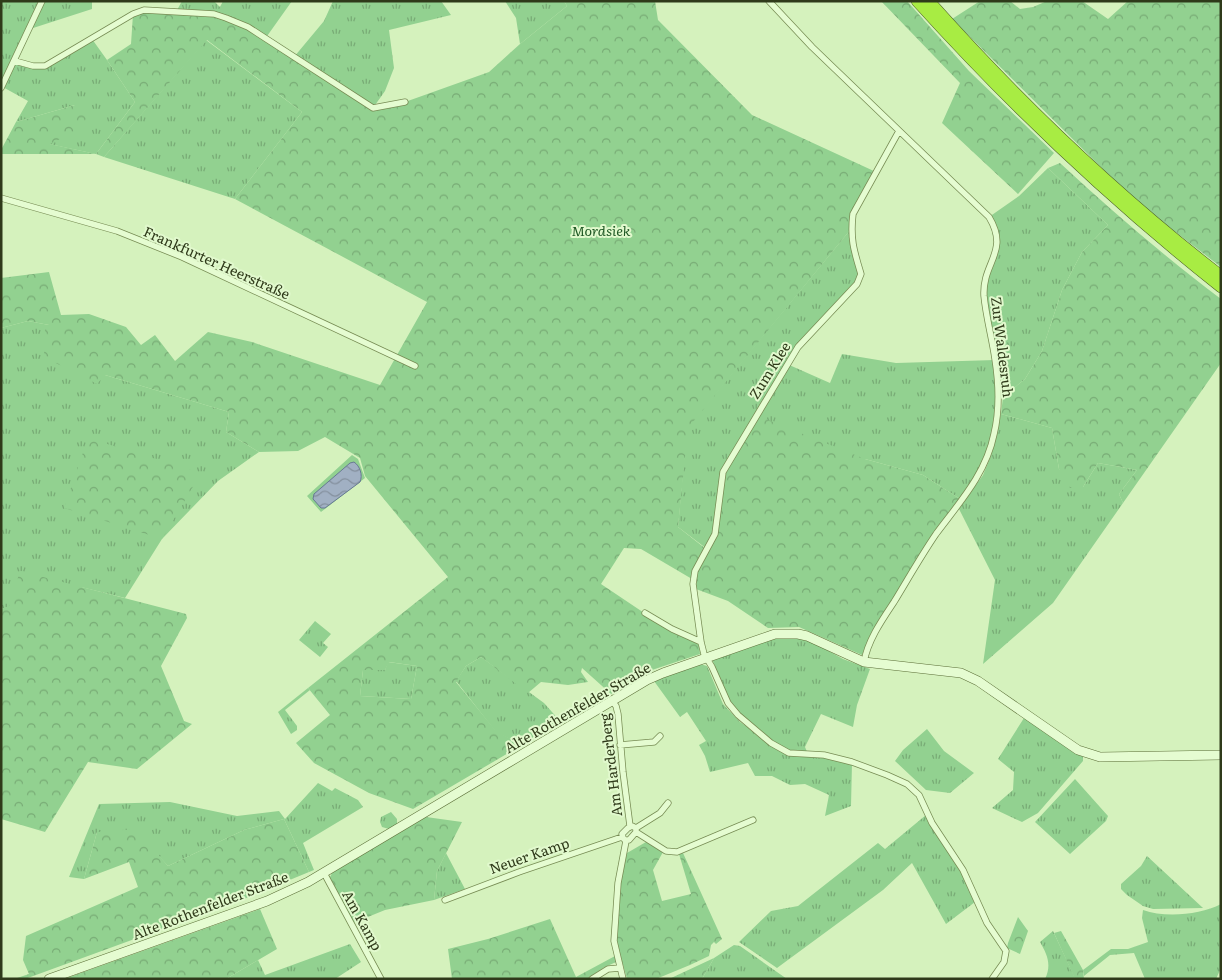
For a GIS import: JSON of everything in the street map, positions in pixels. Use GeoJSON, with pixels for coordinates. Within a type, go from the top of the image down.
{"type":"FeatureCollection","features":[{"type":"Feature","properties":{"kind":"highway"},"geometry":{"type":"LineString","coordinates":[[917,1],[1016,106],[1084,171],[1142,223],[1221,287]]}},
{"type":"Feature","properties":{"kind":"highway"},"geometry":{"type":"LineString","coordinates":[[929,1],[997,75],[1090,166],[1221,276]]}},
{"type":"Feature","properties":{"kind":"street"},"geometry":{"type":"LineString","coordinates":[[1,88],[42,1]]}},
{"type":"Feature","properties":{"kind":"street","name":"Zur Waldesruh"},"geometry":{"type":"LineString","coordinates":[[769,1],[812,47],[989,217],[995,227],[998,238],[984,290],[985,310],[996,360],[999,398],[994,436],[981,472],[963,500],[935,536],[884,616],[871,640],[864,662]]}},
{"type":"Feature","properties":{"kind":"street"},"geometry":{"type":"LineString","coordinates":[[15,61],[33,66],[46,66],[133,14],[144,10],[214,14],[248,27],[373,108],[405,102]]}},
{"type":"Feature","properties":{"kind":"street","name":"Zum Klee"},"geometry":{"type":"LineString","coordinates":[[898,131],[853,214],[852,242],[861,274],[856,284],[798,347],[723,472],[715,534],[695,571],[693,584],[701,642],[706,658],[728,703],[738,715],[771,743],[789,753],[824,755],[852,762],[887,774],[907,784],[919,795],[932,823],[969,880],[987,922],[1006,952],[1004,962],[992,979]]}},
{"type":"Feature","properties":{"kind":"street","name":"Frankfurter Heerstraße"},"geometry":{"type":"LineString","coordinates":[[1,198],[117,231],[182,257],[415,366]]}},
{"type":"Feature","properties":{"kind":"street"},"geometry":{"type":"LineString","coordinates":[[645,613],[672,629],[701,642]]}},
{"type":"Feature","properties":{"kind":"street","name":"Alte Rothenfelder Straße"},"geometry":{"type":"LineString","coordinates":[[49,979],[267,901],[324,873],[647,680],[775,634],[787,633],[807,636],[864,662],[878,665],[961,673],[978,680],[1078,750],[1100,757],[1221,755]]}},
{"type":"Feature","properties":{"kind":"street","name":"Am Harderberg"},"geometry":{"type":"LineString","coordinates":[[612,701],[616,706],[618,714],[620,745],[634,829]]}},
{"type":"Feature","properties":{"kind":"street"},"geometry":{"type":"LineString","coordinates":[[620,745],[654,742],[660,736]]}},
{"type":"Feature","properties":{"kind":"street"},"geometry":{"type":"LineString","coordinates":[[623,979],[614,941],[623,833],[634,829],[660,813],[668,803]]}},
{"type":"Feature","properties":{"kind":"street"},"geometry":{"type":"LineString","coordinates":[[634,829],[666,851],[677,852],[753,820]]}},
{"type":"Feature","properties":{"kind":"street"},"geometry":{"type":"LineString","coordinates":[[624,839],[630,839],[634,829]]}},
{"type":"Feature","properties":{"kind":"street","name":"Neuer Kamp"},"geometry":{"type":"LineString","coordinates":[[444,900],[509,875],[624,839]]}},
{"type":"Feature","properties":{"kind":"street","name":"Am Kamp"},"geometry":{"type":"LineString","coordinates":[[324,873],[381,979]]}},
{"type":"Feature","properties":{"kind":"street"},"geometry":{"type":"LineString","coordinates":[[592,979],[608,968],[620,968]]}},
{"type":"Feature","properties":{"kind":"green space"},"geometry":{"type":"Polygon","coordinates":[[[1,1],[92,1],[92,9],[30,29],[15,61],[45,66],[92,39],[135,102],[96,154],[49,144],[75,105],[16,122],[28,101],[1,86],[1,1]]]}},
{"type":"Feature","properties":{"kind":"green space"},"geometry":{"type":"Polygon","coordinates":[[[182,1],[214,1],[220,7],[223,1],[292,1],[265,39],[176,12],[182,1]]]}},
{"type":"Feature","properties":{"kind":"green space"},"geometry":{"type":"Polygon","coordinates":[[[333,1],[441,1],[451,15],[389,30],[394,68],[385,91],[373,108],[294,57],[324,21],[333,1]]]}},
{"type":"Feature","properties":{"kind":"green space"},"geometry":{"type":"Polygon","coordinates":[[[505,1],[564,1],[567,6],[520,44],[516,18],[505,1]]]}},
{"type":"Feature","properties":{"kind":"green space","name":"Mordsiek"},"geometry":{"type":"Polygon","coordinates":[[[564,1],[655,1],[658,20],[752,115],[876,172],[853,214],[851,229],[688,428],[678,527],[706,549],[715,534],[723,472],[756,415],[865,459],[923,475],[960,499],[868,641],[862,655],[799,627],[768,628],[728,601],[696,589],[697,574],[692,579],[641,549],[624,548],[601,584],[674,633],[699,644],[700,654],[652,670],[611,694],[582,668],[581,672],[588,682],[568,685],[541,682],[528,693],[481,657],[466,666],[456,682],[496,731],[522,745],[413,809],[369,793],[314,763],[296,743],[330,715],[308,688],[448,577],[365,476],[360,458],[325,437],[298,451],[259,452],[226,432],[229,412],[105,375],[97,384],[44,357],[45,329],[49,325],[28,321],[1,328],[1,278],[49,272],[61,315],[89,314],[126,327],[141,345],[155,335],[175,361],[208,332],[252,342],[380,385],[427,302],[235,199],[302,112],[207,40],[104,157],[96,154],[135,102],[107,60],[131,44],[133,14],[144,10],[214,14],[248,27],[373,108],[405,102],[489,72],[567,6],[564,1]],[[389,662],[385,670],[363,670],[360,696],[411,699],[417,666],[389,662]]]}},
{"type":"Feature","properties":{"kind":"green space"},"geometry":{"type":"Polygon","coordinates":[[[881,1],[907,1],[969,71],[1054,153],[1018,194],[942,123],[960,83],[881,1]]]}},
{"type":"Feature","properties":{"kind":"green space"},"geometry":{"type":"Polygon","coordinates":[[[980,1],[1010,1],[1020,9],[1033,7],[1047,1],[1082,1],[1108,19],[1128,1],[1221,1],[1221,267],[1134,200],[952,19],[980,1]]]}},
{"type":"Feature","properties":{"kind":"green space"},"geometry":{"type":"Polygon","coordinates":[[[206,40],[302,112],[235,199],[104,157],[206,40]]]}},
{"type":"Feature","properties":{"kind":"green space"},"geometry":{"type":"Polygon","coordinates":[[[75,105],[87,113],[84,127],[50,144],[96,154],[1,154],[1,150],[16,122],[75,105]]]}},
{"type":"Feature","properties":{"kind":"green space"},"geometry":{"type":"Polygon","coordinates":[[[1060,163],[1139,233],[1221,299],[1221,363],[1123,503],[1119,494],[1137,470],[1098,463],[1083,487],[1070,488],[1059,469],[1052,428],[1001,414],[1003,397],[1025,379],[1042,351],[1062,290],[1082,252],[1108,225],[1048,168],[1060,163]]]}},
{"type":"Feature","properties":{"kind":"green space"},"geometry":{"type":"Polygon","coordinates":[[[1048,168],[1108,225],[1082,252],[1062,290],[1042,351],[1025,379],[1003,397],[996,364],[994,418],[989,445],[979,470],[960,499],[923,475],[865,459],[715,534],[707,549],[678,527],[687,428],[851,229],[861,274],[857,284],[787,364],[830,383],[842,354],[896,363],[995,360],[984,290],[996,250],[989,217],[1019,196],[1048,168]]]}},
{"type":"Feature","properties":{"kind":"green space"},"geometry":{"type":"Polygon","coordinates":[[[28,321],[49,325],[105,375],[229,412],[226,432],[259,452],[218,481],[162,539],[125,598],[81,587],[1,609],[1,328],[28,321]]]}},
{"type":"Feature","properties":{"kind":"green space"},"geometry":{"type":"Polygon","coordinates":[[[1001,414],[1052,428],[1059,469],[1083,487],[1098,463],[1137,470],[1119,494],[1123,503],[1053,603],[983,664],[995,580],[959,509],[983,475],[991,456],[1001,414]]]}},
{"type":"Feature","properties":{"kind":"green space"},"geometry":{"type":"Polygon","coordinates":[[[88,438],[201,473],[162,539],[64,508],[88,438]]]}},
{"type":"Feature","properties":{"kind":"green space"},"geometry":{"type":"Polygon","coordinates":[[[352,455],[358,459],[365,478],[321,512],[307,496],[352,455]]]}},
{"type":"Feature","properties":{"kind":"green space"},"geometry":{"type":"Polygon","coordinates":[[[20,571],[186,614],[187,618],[161,666],[184,721],[192,724],[137,769],[88,762],[45,832],[1,819],[1,609],[9,606],[20,571]]]}},
{"type":"Feature","properties":{"kind":"green space"},"geometry":{"type":"Polygon","coordinates":[[[315,621],[331,634],[323,643],[328,647],[320,657],[299,640],[315,621]]]}},
{"type":"Feature","properties":{"kind":"green space"},"geometry":{"type":"Polygon","coordinates":[[[783,638],[803,639],[843,659],[870,669],[857,705],[853,727],[821,714],[805,747],[808,754],[852,763],[851,806],[825,816],[829,795],[805,784],[790,785],[772,776],[755,776],[748,763],[710,772],[699,745],[706,741],[687,712],[680,717],[654,681],[700,664],[707,666],[723,704],[740,722],[765,739],[728,703],[712,659],[768,640],[783,638]]]}},
{"type":"Feature","properties":{"kind":"green space"},"geometry":{"type":"Polygon","coordinates":[[[481,657],[544,703],[560,721],[522,745],[496,732],[456,681],[466,666],[481,657]]]}},
{"type":"Feature","properties":{"kind":"green space"},"geometry":{"type":"Polygon","coordinates":[[[388,662],[417,666],[411,699],[360,696],[363,670],[385,670],[388,662]]]}},
{"type":"Feature","properties":{"kind":"green space"},"geometry":{"type":"Polygon","coordinates":[[[308,688],[310,690],[285,710],[297,726],[297,730],[291,734],[278,712],[308,688]]]}},
{"type":"Feature","properties":{"kind":"green space"},"geometry":{"type":"Polygon","coordinates":[[[1024,718],[1078,753],[1083,757],[1083,761],[1038,813],[1022,822],[992,808],[1013,790],[1014,772],[998,759],[1024,718]]]}},
{"type":"Feature","properties":{"kind":"green space"},"geometry":{"type":"Polygon","coordinates":[[[927,729],[944,751],[974,773],[950,793],[926,790],[895,761],[903,750],[927,729]]]}},
{"type":"Feature","properties":{"kind":"green space"},"geometry":{"type":"Polygon","coordinates":[[[1075,779],[1108,816],[1106,821],[1070,854],[1035,822],[1075,779]]]}},
{"type":"Feature","properties":{"kind":"green space"},"geometry":{"type":"Polygon","coordinates":[[[318,783],[332,791],[335,788],[358,800],[363,807],[303,843],[314,870],[309,872],[284,819],[244,830],[168,866],[155,852],[97,832],[84,879],[69,877],[99,804],[170,802],[237,816],[279,811],[285,819],[318,783]]]}},
{"type":"Feature","properties":{"kind":"green space"},"geometry":{"type":"Polygon","coordinates":[[[391,812],[397,819],[397,824],[389,829],[382,827],[381,817],[391,812]]]}},
{"type":"Feature","properties":{"kind":"green space"},"geometry":{"type":"Polygon","coordinates":[[[926,815],[963,873],[975,902],[946,924],[912,863],[883,890],[777,968],[739,942],[771,911],[798,906],[878,843],[885,849],[926,815]]]}},
{"type":"Feature","properties":{"kind":"green space"},"geometry":{"type":"Polygon","coordinates":[[[426,817],[462,822],[437,871],[434,900],[385,910],[353,923],[329,879],[332,873],[426,817]]]}},
{"type":"Feature","properties":{"kind":"green space"},"geometry":{"type":"Polygon","coordinates":[[[284,819],[309,872],[244,899],[25,979],[14,979],[29,974],[23,960],[26,936],[138,887],[129,862],[84,879],[97,832],[136,829],[168,866],[244,830],[284,819]]]}},
{"type":"Feature","properties":{"kind":"green space"},"geometry":{"type":"Polygon","coordinates":[[[646,842],[663,852],[653,870],[662,901],[691,894],[679,854],[683,853],[722,939],[716,944],[714,942],[711,945],[709,956],[690,965],[656,979],[627,979],[616,940],[620,883],[627,853],[646,842]]]}},
{"type":"Feature","properties":{"kind":"green space"},"geometry":{"type":"Polygon","coordinates":[[[446,853],[465,889],[434,900],[437,871],[446,853]]]}},
{"type":"Feature","properties":{"kind":"green space"},"geometry":{"type":"Polygon","coordinates":[[[1147,856],[1203,908],[1153,909],[1143,906],[1127,895],[1121,889],[1121,884],[1141,866],[1147,856]]]}},
{"type":"Feature","properties":{"kind":"green space"},"geometry":{"type":"Polygon","coordinates":[[[1221,904],[1221,968],[1216,979],[1145,979],[1134,953],[1110,955],[1084,976],[1083,970],[1111,949],[1128,949],[1148,942],[1142,918],[1143,910],[1172,915],[1203,911],[1221,904]]]}},
{"type":"Feature","properties":{"kind":"green space"},"geometry":{"type":"Polygon","coordinates":[[[260,909],[277,949],[226,979],[64,979],[260,909]]]}},
{"type":"Feature","properties":{"kind":"green space"},"geometry":{"type":"Polygon","coordinates":[[[1018,917],[1028,931],[1020,954],[1007,948],[1018,917]]]}},
{"type":"Feature","properties":{"kind":"green space"},"geometry":{"type":"Polygon","coordinates":[[[550,919],[576,977],[615,956],[616,962],[587,979],[452,979],[448,949],[488,939],[550,919]]]}},
{"type":"Feature","properties":{"kind":"green space"},"geometry":{"type":"Polygon","coordinates":[[[1053,931],[1075,979],[1045,979],[1048,960],[1040,942],[1053,931]]]}},
{"type":"Feature","properties":{"kind":"green space"},"geometry":{"type":"Polygon","coordinates":[[[1061,931],[1083,970],[1084,979],[1075,979],[1054,933],[1061,931]]]}},
{"type":"Feature","properties":{"kind":"green space"},"geometry":{"type":"Polygon","coordinates":[[[350,944],[361,962],[335,979],[226,979],[258,960],[265,975],[350,944]]]}},
{"type":"Feature","properties":{"kind":"green space"},"geometry":{"type":"Polygon","coordinates":[[[734,945],[740,946],[787,979],[702,979],[714,958],[734,945]]]}},
{"type":"Feature","properties":{"kind":"green space"},"geometry":{"type":"Polygon","coordinates":[[[714,958],[702,979],[669,979],[714,958]]]}},
{"type":"Feature","properties":{"kind":"water"},"geometry":{"type":"Polygon","coordinates":[[[354,462],[360,471],[360,482],[325,508],[321,508],[313,499],[314,494],[350,463],[354,462]]]}}]}
